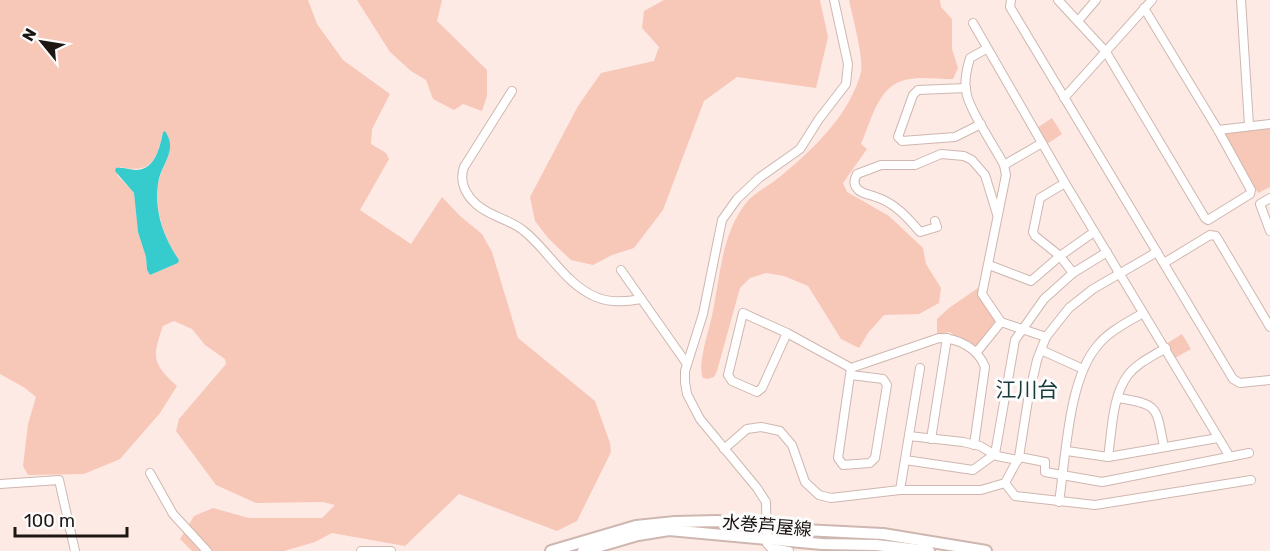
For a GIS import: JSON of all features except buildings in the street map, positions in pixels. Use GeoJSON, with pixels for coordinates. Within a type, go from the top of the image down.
{"type":"FeatureCollection","features":[{"type":"Feature","properties":{"kind":"main road","name":"水巻芦屋線"},"geometry":{"type":"LineString","coordinates":[[551,551],[636,526],[717,521],[822,544],[876,545],[929,551]]}},
{"type":"Feature","properties":{"kind":"main road","name":"水巻芦屋線"},"geometry":{"type":"LineString","coordinates":[[583,551],[638,535],[669,530],[883,534],[986,551]]}},
{"type":"Feature","properties":{"kind":"street"},"geometry":{"type":"LineString","coordinates":[[789,551],[771,548],[767,544],[766,502],[700,419],[691,404],[685,382],[687,364],[703,314],[723,220],[737,199],[759,178],[800,149],[819,118],[846,84],[848,64],[834,0]]}},
{"type":"Feature","properties":{"kind":"street"},"geometry":{"type":"LineString","coordinates":[[1011,0],[1010,8],[1233,379],[1240,383],[1270,380]]}},
{"type":"Feature","properties":{"kind":"street"},"geometry":{"type":"LineString","coordinates":[[1058,0],[1106,52],[1205,218],[1209,220],[1250,195],[1251,190],[1218,130],[1144,8]]}},
{"type":"Feature","properties":{"kind":"street"},"geometry":{"type":"LineString","coordinates":[[1078,21],[1096,0]]}},
{"type":"Feature","properties":{"kind":"street"},"geometry":{"type":"LineString","coordinates":[[1064,98],[1152,0]]}},
{"type":"Feature","properties":{"kind":"street"},"geometry":{"type":"LineString","coordinates":[[1241,0],[1250,125]]}},
{"type":"Feature","properties":{"kind":"street"},"geometry":{"type":"LineString","coordinates":[[973,23],[1094,232],[1230,457]]}},
{"type":"Feature","properties":{"kind":"street"},"geometry":{"type":"LineString","coordinates":[[986,49],[970,58],[966,72],[966,88],[972,109],[1004,165],[1006,175],[982,294],[1001,322],[1046,337]]}},
{"type":"Feature","properties":{"kind":"street"},"geometry":{"type":"LineString","coordinates":[[966,88],[918,90],[913,95],[898,137],[902,141],[955,137],[981,124]]}},
{"type":"Feature","properties":{"kind":"street"},"geometry":{"type":"LineString","coordinates":[[512,91],[461,173],[462,184],[466,192],[476,204],[525,231],[576,285],[594,296],[626,302],[641,299]]}},
{"type":"Feature","properties":{"kind":"street"},"geometry":{"type":"LineString","coordinates":[[1218,130],[1270,123]]}},
{"type":"Feature","properties":{"kind":"street"},"geometry":{"type":"LineString","coordinates":[[1004,165],[1042,142]]}},
{"type":"Feature","properties":{"kind":"street"},"geometry":{"type":"LineString","coordinates":[[935,221],[937,227],[921,232],[892,204],[857,189],[854,179],[857,174],[881,165],[915,165],[941,154],[964,156],[972,160],[985,175],[997,216]]}},
{"type":"Feature","properties":{"kind":"street"},"geometry":{"type":"LineString","coordinates":[[1065,183],[1040,198],[1033,232],[1060,256],[1073,273]]}},
{"type":"Feature","properties":{"kind":"street"},"geometry":{"type":"LineString","coordinates":[[1270,198],[1260,204],[1270,231]]}},
{"type":"Feature","properties":{"kind":"street"},"geometry":{"type":"LineString","coordinates":[[989,265],[1031,281],[1060,256],[1094,232]]}},
{"type":"Feature","properties":{"kind":"street"},"geometry":{"type":"LineString","coordinates":[[1164,263],[1210,235],[1216,236],[1270,327]]}},
{"type":"Feature","properties":{"kind":"street"},"geometry":{"type":"LineString","coordinates":[[905,460],[973,470],[995,454],[1015,340],[1044,299],[1073,273],[1107,252]]}},
{"type":"Feature","properties":{"kind":"street"},"geometry":{"type":"LineString","coordinates":[[724,449],[747,429],[761,427],[780,431],[792,445],[805,482],[819,495],[831,498],[900,490],[981,490],[1005,483],[1019,459],[1028,400],[1046,337],[1070,308],[1093,289],[1157,252]]}},
{"type":"Feature","properties":{"kind":"street"},"geometry":{"type":"LineString","coordinates":[[621,270],[687,364]]}},
{"type":"Feature","properties":{"kind":"street"},"geometry":{"type":"LineString","coordinates":[[787,333],[762,388],[757,392],[732,381],[728,375],[743,313],[787,333],[851,371],[883,379],[887,385],[875,458],[870,463],[843,465],[838,458],[851,371]]}},
{"type":"Feature","properties":{"kind":"street"},"geometry":{"type":"LineString","coordinates":[[1059,502],[1078,381],[1083,369],[1098,344],[1109,334],[1143,313]]}},
{"type":"Feature","properties":{"kind":"street"},"geometry":{"type":"LineString","coordinates":[[976,353],[1001,322]]}},
{"type":"Feature","properties":{"kind":"street"},"geometry":{"type":"LineString","coordinates":[[851,371],[939,338],[954,338],[981,357],[985,367],[974,445]]}},
{"type":"Feature","properties":{"kind":"street"},"geometry":{"type":"LineString","coordinates":[[931,439],[947,338]]}},
{"type":"Feature","properties":{"kind":"street"},"geometry":{"type":"LineString","coordinates":[[1108,457],[1121,387],[1128,374],[1166,348]]}},
{"type":"Feature","properties":{"kind":"street"},"geometry":{"type":"LineString","coordinates":[[1041,350],[1083,369]]}},
{"type":"Feature","properties":{"kind":"street"},"geometry":{"type":"LineString","coordinates":[[900,490],[920,368]]}},
{"type":"Feature","properties":{"kind":"street"},"geometry":{"type":"LineString","coordinates":[[1118,398],[1143,401],[1154,409],[1158,417],[1164,447]]}},
{"type":"Feature","properties":{"kind":"street"},"geometry":{"type":"LineString","coordinates":[[909,436],[974,445],[995,454],[1046,462],[1045,472],[1102,482],[1250,453]]}},
{"type":"Feature","properties":{"kind":"street"},"geometry":{"type":"LineString","coordinates":[[1067,451],[1108,457],[1218,438]]}},
{"type":"Feature","properties":{"kind":"street"},"geometry":{"type":"LineString","coordinates":[[150,473],[173,514],[207,551]]}},
{"type":"Feature","properties":{"kind":"street"},"geometry":{"type":"LineString","coordinates":[[0,484],[59,480],[75,551]]}},
{"type":"Feature","properties":{"kind":"street"},"geometry":{"type":"LineString","coordinates":[[1005,483],[1015,496],[1095,505],[1251,480]]}},
{"type":"Feature","properties":{"kind":"street"},"geometry":{"type":"LineString","coordinates":[[361,551],[391,551]]}},
{"type":"Feature","properties":{"kind":"shaded area"},"geometry":{"type":"Polygon","coordinates":[[[0,0],[308,0],[317,24],[343,60],[390,94],[372,129],[371,144],[386,153],[389,159],[360,210],[411,244],[442,197],[482,234],[492,252],[518,338],[595,401],[611,452],[577,521],[557,531],[459,494],[405,546],[332,533],[315,542],[284,551],[192,551],[180,539],[194,516],[213,508],[249,518],[322,518],[335,505],[323,502],[256,503],[216,485],[176,431],[179,419],[226,364],[225,359],[205,345],[192,329],[174,321],[163,326],[157,345],[156,359],[163,372],[177,386],[160,413],[120,459],[84,474],[28,475],[23,466],[28,424],[36,397],[0,374],[0,0]],[[165,131],[163,132],[155,158],[146,167],[131,169],[120,167],[117,175],[134,193],[138,232],[150,275],[178,263],[179,260],[165,234],[159,215],[157,195],[159,178],[169,152],[169,139],[165,131]]]}},
{"type":"Feature","properties":{"kind":"shaded area"},"geometry":{"type":"Polygon","coordinates":[[[357,0],[442,0],[437,21],[487,70],[487,96],[482,111],[463,104],[454,110],[433,99],[426,80],[411,71],[390,52],[357,0]]]}},
{"type":"Feature","properties":{"kind":"shaded area"},"geometry":{"type":"Polygon","coordinates":[[[664,0],[820,0],[828,37],[816,88],[737,77],[704,101],[663,210],[634,248],[612,255],[593,265],[571,260],[548,238],[535,221],[530,197],[578,106],[601,73],[654,61],[659,47],[642,28],[644,11],[664,0]]]}},
{"type":"Feature","properties":{"kind":"shaded area"},"geometry":{"type":"Polygon","coordinates":[[[849,0],[940,0],[941,7],[952,19],[952,49],[958,68],[953,79],[910,79],[888,89],[872,115],[861,144],[867,149],[843,183],[847,192],[889,216],[923,248],[926,264],[941,288],[939,303],[919,314],[884,315],[868,333],[859,348],[841,339],[808,286],[784,276],[766,273],[750,278],[740,288],[717,371],[714,377],[703,378],[702,356],[726,243],[738,215],[750,199],[778,179],[818,142],[840,116],[856,87],[861,72],[861,57],[849,0]]]}},
{"type":"Feature","properties":{"kind":"shaded area"},"geometry":{"type":"Polygon","coordinates":[[[1052,118],[1062,134],[1047,144],[1037,128],[1052,118]]]}},
{"type":"Feature","properties":{"kind":"shaded area"},"geometry":{"type":"Polygon","coordinates":[[[1270,128],[1270,187],[1258,193],[1224,137],[1227,131],[1270,128]]]}},
{"type":"Feature","properties":{"kind":"shaded area"},"geometry":{"type":"Polygon","coordinates":[[[981,286],[980,295],[995,321],[977,346],[974,347],[949,332],[937,335],[937,319],[981,286]]]}},
{"type":"Feature","properties":{"kind":"shaded area"},"geometry":{"type":"Polygon","coordinates":[[[1182,334],[1191,349],[1175,358],[1166,344],[1182,334]]]}},
{"type":"Feature","properties":{"kind":"water"},"geometry":{"type":"Polygon","coordinates":[[[165,131],[170,145],[168,158],[159,177],[157,205],[165,234],[179,260],[178,263],[150,275],[138,232],[134,193],[115,171],[116,168],[136,170],[148,166],[156,157],[165,131]]]}},
{"type":"Feature","properties":{"kind":"district","name":"江川台"},"geometry":{"type":"Point","coordinates":[1027,390]}}]}
